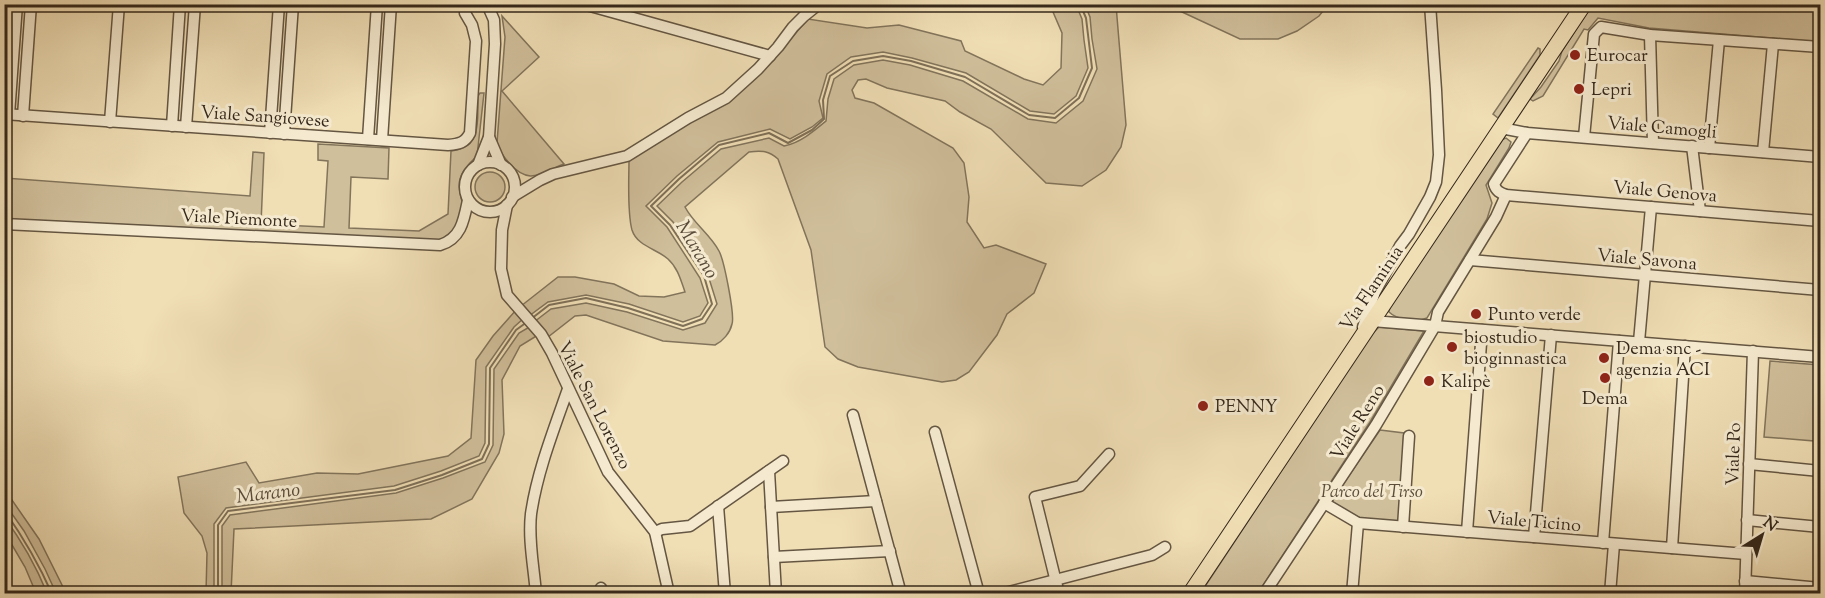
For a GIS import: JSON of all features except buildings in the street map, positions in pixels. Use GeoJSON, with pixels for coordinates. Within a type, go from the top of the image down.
{"type":"FeatureCollection","features":[{"type":"Feature","properties":{"kind":"main road","name":"Via Flaminia"},"geometry":{"type":"LineString","coordinates":[[1190,594],[1584,4]]}},
{"type":"Feature","properties":{"kind":"street"},"geometry":{"type":"LineString","coordinates":[[7,114],[17,4]]}},
{"type":"Feature","properties":{"kind":"street"},"geometry":{"type":"LineString","coordinates":[[23,116],[31,4]]}},
{"type":"Feature","properties":{"kind":"street"},"geometry":{"type":"LineString","coordinates":[[110,122],[118,4]]}},
{"type":"Feature","properties":{"kind":"street"},"geometry":{"type":"LineString","coordinates":[[171,126],[180,4]]}},
{"type":"Feature","properties":{"kind":"street"},"geometry":{"type":"LineString","coordinates":[[186,127],[195,4]]}},
{"type":"Feature","properties":{"kind":"street"},"geometry":{"type":"LineString","coordinates":[[270,133],[279,4]]}},
{"type":"Feature","properties":{"kind":"street"},"geometry":{"type":"LineString","coordinates":[[284,134],[293,4]]}},
{"type":"Feature","properties":{"kind":"street"},"geometry":{"type":"LineString","coordinates":[[368,139],[377,4]]}},
{"type":"Feature","properties":{"kind":"street"},"geometry":{"type":"LineString","coordinates":[[382,140],[391,4]]}},
{"type":"Feature","properties":{"kind":"street"},"geometry":{"type":"LineString","coordinates":[[487,4],[494,20],[495,32],[489,137],[478,165],[467,177],[465,193],[472,205],[498,219],[502,230]]}},
{"type":"Feature","properties":{"kind":"street"},"geometry":{"type":"LineString","coordinates":[[583,4],[771,56]]}},
{"type":"Feature","properties":{"kind":"street"},"geometry":{"type":"LineString","coordinates":[[486,212],[496,212],[540,180],[566,170],[627,156],[688,118],[726,98],[771,56],[804,16],[819,4]]}},
{"type":"Feature","properties":{"kind":"street"},"geometry":{"type":"LineString","coordinates":[[1358,341],[1375,292],[1430,197],[1436,182],[1439,155],[1430,4]]}},
{"type":"Feature","properties":{"kind":"street","name":"Viale Sangiovese"},"geometry":{"type":"LineString","coordinates":[[7,114],[460,144],[465,141],[470,132],[476,40],[472,25],[465,13]]}},
{"type":"Feature","properties":{"kind":"street"},"geometry":{"type":"LineString","coordinates":[[1584,137],[1594,34],[1601,27],[1650,35],[1821,47]]}},
{"type":"Feature","properties":{"kind":"street"},"geometry":{"type":"LineString","coordinates":[[1650,35],[1653,143]]}},
{"type":"Feature","properties":{"kind":"street"},"geometry":{"type":"LineString","coordinates":[[1709,148],[1719,40]]}},
{"type":"Feature","properties":{"kind":"street"},"geometry":{"type":"LineString","coordinates":[[1763,152],[1773,44]]}},
{"type":"Feature","properties":{"kind":"street"},"geometry":{"type":"LineString","coordinates":[[473,86],[493,87]]}},
{"type":"Feature","properties":{"kind":"street","name":"Viale Camogli"},"geometry":{"type":"LineString","coordinates":[[1501,128],[1527,133],[1821,157]]}},
{"type":"Feature","properties":{"kind":"street"},"geometry":{"type":"LineString","coordinates":[[1506,195],[1496,189],[1494,184],[1527,133]]}},
{"type":"Feature","properties":{"kind":"street"},"geometry":{"type":"LineString","coordinates":[[489,137],[514,183],[510,201]]}},
{"type":"Feature","properties":{"kind":"street"},"geometry":{"type":"LineString","coordinates":[[1692,146],[1700,211]]}},
{"type":"Feature","properties":{"kind":"street"},"geometry":{"type":"LineString","coordinates":[[478,165],[493,162],[517,177],[540,180]]}},
{"type":"Feature","properties":{"kind":"street","name":"Viale Genova"},"geometry":{"type":"LineString","coordinates":[[1506,195],[1821,221]]}},
{"type":"Feature","properties":{"kind":"street","name":"Viale Reno"},"geometry":{"type":"LineString","coordinates":[[1264,594],[1376,425],[1435,326],[1438,312],[1496,217],[1506,195]]}},
{"type":"Feature","properties":{"kind":"street"},"geometry":{"type":"LineString","coordinates":[[463,225],[468,200]]}},
{"type":"Feature","properties":{"kind":"street","name":"Viale San Lorenzo"},"geometry":{"type":"LineString","coordinates":[[510,201],[502,230],[501,269],[507,295],[541,334],[608,472],[655,532],[669,594]]}},
{"type":"Feature","properties":{"kind":"street"},"geometry":{"type":"LineString","coordinates":[[1639,342],[1651,207]]}},
{"type":"Feature","properties":{"kind":"street","name":"Viale Piemonte"},"geometry":{"type":"LineString","coordinates":[[4,224],[440,245],[451,240],[463,225],[486,212]]}},
{"type":"Feature","properties":{"kind":"street"},"geometry":{"type":"LineString","coordinates":[[1409,234],[1418,253]]}},
{"type":"Feature","properties":{"kind":"street","name":"Viale Savona"},"geometry":{"type":"LineString","coordinates":[[1470,260],[1821,291]]}},
{"type":"Feature","properties":{"kind":"street"},"geometry":{"type":"LineString","coordinates":[[1372,321],[1821,357]]}},
{"type":"Feature","properties":{"kind":"street"},"geometry":{"type":"LineString","coordinates":[[1467,532],[1482,330]]}},
{"type":"Feature","properties":{"kind":"street"},"geometry":{"type":"LineString","coordinates":[[1534,537],[1551,335]]}},
{"type":"Feature","properties":{"kind":"street"},"geometry":{"type":"LineString","coordinates":[[1610,594],[1609,543],[1619,341]]}},
{"type":"Feature","properties":{"kind":"street"},"geometry":{"type":"LineString","coordinates":[[1672,548],[1686,346]]}},
{"type":"Feature","properties":{"kind":"street","name":"Viale Po"},"geometry":{"type":"LineString","coordinates":[[1745,594],[1753,351]]}},
{"type":"Feature","properties":{"kind":"street"},"geometry":{"type":"LineString","coordinates":[[536,594],[530,531],[531,514],[538,484],[568,389]]}},
{"type":"Feature","properties":{"kind":"street"},"geometry":{"type":"LineString","coordinates":[[854,415],[901,594]]}},
{"type":"Feature","properties":{"kind":"street"},"geometry":{"type":"LineString","coordinates":[[935,432],[979,594]]}},
{"type":"Feature","properties":{"kind":"street"},"geometry":{"type":"LineString","coordinates":[[1403,527],[1409,436]]}},
{"type":"Feature","properties":{"kind":"street"},"geometry":{"type":"LineString","coordinates":[[1059,594],[1035,497],[1080,486],[1109,454]]}},
{"type":"Feature","properties":{"kind":"street"},"geometry":{"type":"LineString","coordinates":[[655,532],[690,526],[783,461]]}},
{"type":"Feature","properties":{"kind":"street"},"geometry":{"type":"LineString","coordinates":[[1749,464],[1821,471]]}},
{"type":"Feature","properties":{"kind":"street"},"geometry":{"type":"LineString","coordinates":[[769,471],[776,594]]}},
{"type":"Feature","properties":{"kind":"street"},"geometry":{"type":"LineString","coordinates":[[771,507],[876,501]]}},
{"type":"Feature","properties":{"kind":"street","name":"Viale Ticino"},"geometry":{"type":"LineString","coordinates":[[1324,503],[1358,523],[1746,554]]}},
{"type":"Feature","properties":{"kind":"street"},"geometry":{"type":"LineString","coordinates":[[718,506],[725,594]]}},
{"type":"Feature","properties":{"kind":"street"},"geometry":{"type":"LineString","coordinates":[[1747,520],[1821,527]]}},
{"type":"Feature","properties":{"kind":"street"},"geometry":{"type":"LineString","coordinates":[[1358,523],[1352,593],[1376,594]]}},
{"type":"Feature","properties":{"kind":"street"},"geometry":{"type":"LineString","coordinates":[[1000,594],[1152,555],[1165,547]]}},
{"type":"Feature","properties":{"kind":"street"},"geometry":{"type":"LineString","coordinates":[[774,557],[890,551]]}},
{"type":"Feature","properties":{"kind":"street"},"geometry":{"type":"LineString","coordinates":[[1745,581],[1821,588]]}},
{"type":"Feature","properties":{"kind":"green space"},"geometry":{"type":"Polygon","coordinates":[[[1050,5],[1076,5],[1082,19],[1088,68],[1076,96],[1054,114],[1030,111],[966,73],[883,52],[851,57],[827,74],[819,101],[823,118],[812,127],[790,139],[770,129],[718,142],[677,176],[646,206],[667,227],[700,278],[708,303],[700,316],[683,322],[629,304],[586,295],[548,302],[529,316],[521,306],[558,277],[575,277],[614,284],[639,296],[664,297],[685,292],[674,266],[664,256],[638,240],[632,230],[629,205],[629,160],[746,87],[808,19],[867,28],[899,25],[961,41],[965,51],[1024,79],[1043,85],[1061,68],[1062,33],[1050,5]]]}},
{"type":"Feature","properties":{"kind":"green space"},"geometry":{"type":"Polygon","coordinates":[[[1085,5],[1116,5],[1126,125],[1121,147],[1106,170],[1082,186],[1046,183],[991,129],[945,101],[887,88],[866,79],[858,80],[852,90],[855,98],[874,103],[953,148],[964,163],[969,197],[967,222],[984,248],[996,245],[1046,264],[1034,293],[1007,314],[997,335],[969,372],[956,380],[942,382],[858,367],[838,359],[825,347],[811,250],[778,159],[762,151],[749,152],[685,207],[711,239],[724,265],[733,319],[730,331],[721,341],[715,345],[663,341],[586,315],[575,316],[548,337],[534,322],[551,309],[586,303],[627,312],[683,330],[705,323],[717,304],[708,275],[673,222],[657,206],[721,149],[769,138],[784,146],[812,133],[826,121],[828,99],[834,79],[854,65],[883,60],[910,65],[963,81],[1028,119],[1056,123],[1083,101],[1097,69],[1090,17],[1085,5]]]}},
{"type":"Feature","properties":{"kind":"green space"},"geometry":{"type":"Polygon","coordinates":[[[1167,5],[1328,5],[1319,16],[1297,31],[1278,39],[1240,39],[1167,5]]]}},
{"type":"Feature","properties":{"kind":"green space"},"geometry":{"type":"Polygon","coordinates":[[[1592,5],[1820,5],[1820,42],[1649,28],[1598,18],[1588,30],[1584,29],[1543,96],[1533,101],[1530,99],[1559,61],[1562,51],[1592,5]]]}},
{"type":"Feature","properties":{"kind":"green space"},"geometry":{"type":"Polygon","coordinates":[[[502,16],[539,57],[502,91],[564,164],[542,174],[529,176],[516,170],[503,156],[497,143],[505,37],[502,16]]]}},
{"type":"Feature","properties":{"kind":"green space"},"geometry":{"type":"Polygon","coordinates":[[[1538,48],[1540,55],[1498,118],[1493,114],[1538,48]]]}},
{"type":"Feature","properties":{"kind":"green space"},"geometry":{"type":"Polygon","coordinates":[[[480,93],[484,93],[477,156],[462,173],[459,185],[464,207],[454,230],[440,240],[5,219],[5,178],[250,196],[253,152],[264,153],[261,224],[324,227],[328,161],[318,160],[318,144],[389,148],[388,179],[351,177],[349,228],[419,231],[448,214],[451,151],[461,149],[473,138],[476,131],[480,93]]]}},
{"type":"Feature","properties":{"kind":"green space"},"geometry":{"type":"Polygon","coordinates":[[[1506,138],[1511,142],[1509,148],[1486,185],[1492,203],[1487,219],[1427,318],[1413,320],[1393,315],[1389,312],[1390,306],[1501,140],[1506,138]]]}},
{"type":"Feature","properties":{"kind":"green space"},"geometry":{"type":"Polygon","coordinates":[[[490,172],[501,176],[505,187],[501,198],[490,202],[479,198],[475,187],[479,176],[490,172]]]}},
{"type":"Feature","properties":{"kind":"green space"},"geometry":{"type":"Polygon","coordinates":[[[516,310],[524,318],[514,327],[486,367],[485,443],[479,456],[394,486],[226,508],[214,524],[214,593],[206,593],[207,553],[202,536],[184,513],[178,477],[246,462],[259,483],[317,473],[358,474],[448,456],[471,438],[476,360],[516,310]]]}},
{"type":"Feature","properties":{"kind":"green space"},"geometry":{"type":"Polygon","coordinates":[[[531,326],[538,335],[520,346],[502,380],[504,434],[499,453],[472,499],[431,519],[234,529],[231,593],[222,594],[222,526],[230,515],[396,493],[485,462],[493,445],[494,369],[519,333],[531,326]]]}},
{"type":"Feature","properties":{"kind":"green space"},"geometry":{"type":"Polygon","coordinates":[[[1379,327],[1424,331],[1370,422],[1258,593],[1200,594],[1371,335],[1379,327]]]}},
{"type":"Feature","properties":{"kind":"green space"},"geometry":{"type":"Polygon","coordinates":[[[1770,361],[1820,365],[1820,403],[1818,403],[1817,414],[1820,415],[1820,444],[1814,444],[1814,441],[1764,437],[1770,361]]]}},
{"type":"Feature","properties":{"kind":"green space","name":"Parco del Tirso"},"geometry":{"type":"Polygon","coordinates":[[[1380,430],[1404,433],[1399,521],[1362,519],[1331,502],[1380,430]]]}},
{"type":"Feature","properties":{"kind":"green space"},"geometry":{"type":"Polygon","coordinates":[[[5,490],[39,539],[66,593],[56,593],[24,531],[5,504],[5,490]]]}},
{"type":"Feature","properties":{"kind":"green space"},"geometry":{"type":"Polygon","coordinates":[[[4,517],[28,554],[47,593],[36,593],[25,567],[5,533],[4,517]]]}},
{"type":"Feature","properties":{"kind":"waterway","name":"Marano"},"geometry":{"type":"LineString","coordinates":[[531,319],[549,305],[586,298],[628,308],[683,326],[702,319],[712,304],[704,276],[670,225],[651,206],[719,145],[769,133],[788,143],[812,130],[824,119],[823,100],[830,76],[853,61],[883,56],[911,61],[965,77],[1029,115],[1055,118],[1079,98],[1092,68],[1086,18],[1080,4]]}},
{"type":"Feature","properties":{"kind":"waterway","name":"Marano"},"geometry":{"type":"LineString","coordinates":[[218,594],[218,525],[228,511],[395,490],[482,459],[489,444],[490,368],[516,330],[527,322]]}},
{"type":"Feature","properties":{"kind":"waterway","name":"Marano"},"geometry":{"type":"LineString","coordinates":[[4,510],[18,530],[52,594]]}},
{"type":"Feature","properties":{"kind":"place","name":"Eurocar"},"geometry":{"type":"Point","coordinates":[1575,55]}},
{"type":"Feature","properties":{"kind":"place","name":"Lepri"},"geometry":{"type":"Point","coordinates":[1579,89]}},
{"type":"Feature","properties":{"kind":"place","name":"Punto verde"},"geometry":{"type":"Point","coordinates":[1476,314]}},
{"type":"Feature","properties":{"kind":"place","name":"biostudio bioginnastica"},"geometry":{"type":"Point","coordinates":[1452,347]}},
{"type":"Feature","properties":{"kind":"place","name":"Dema snc - agenzia ACI"},"geometry":{"type":"Point","coordinates":[1604,358]}},
{"type":"Feature","properties":{"kind":"place","name":"Dema"},"geometry":{"type":"Point","coordinates":[1605,378]}},
{"type":"Feature","properties":{"kind":"place","name":"Kalipè"},"geometry":{"type":"Point","coordinates":[1429,381]}},
{"type":"Feature","properties":{"kind":"place","name":"PENNY"},"geometry":{"type":"Point","coordinates":[1203,406]}}]}
